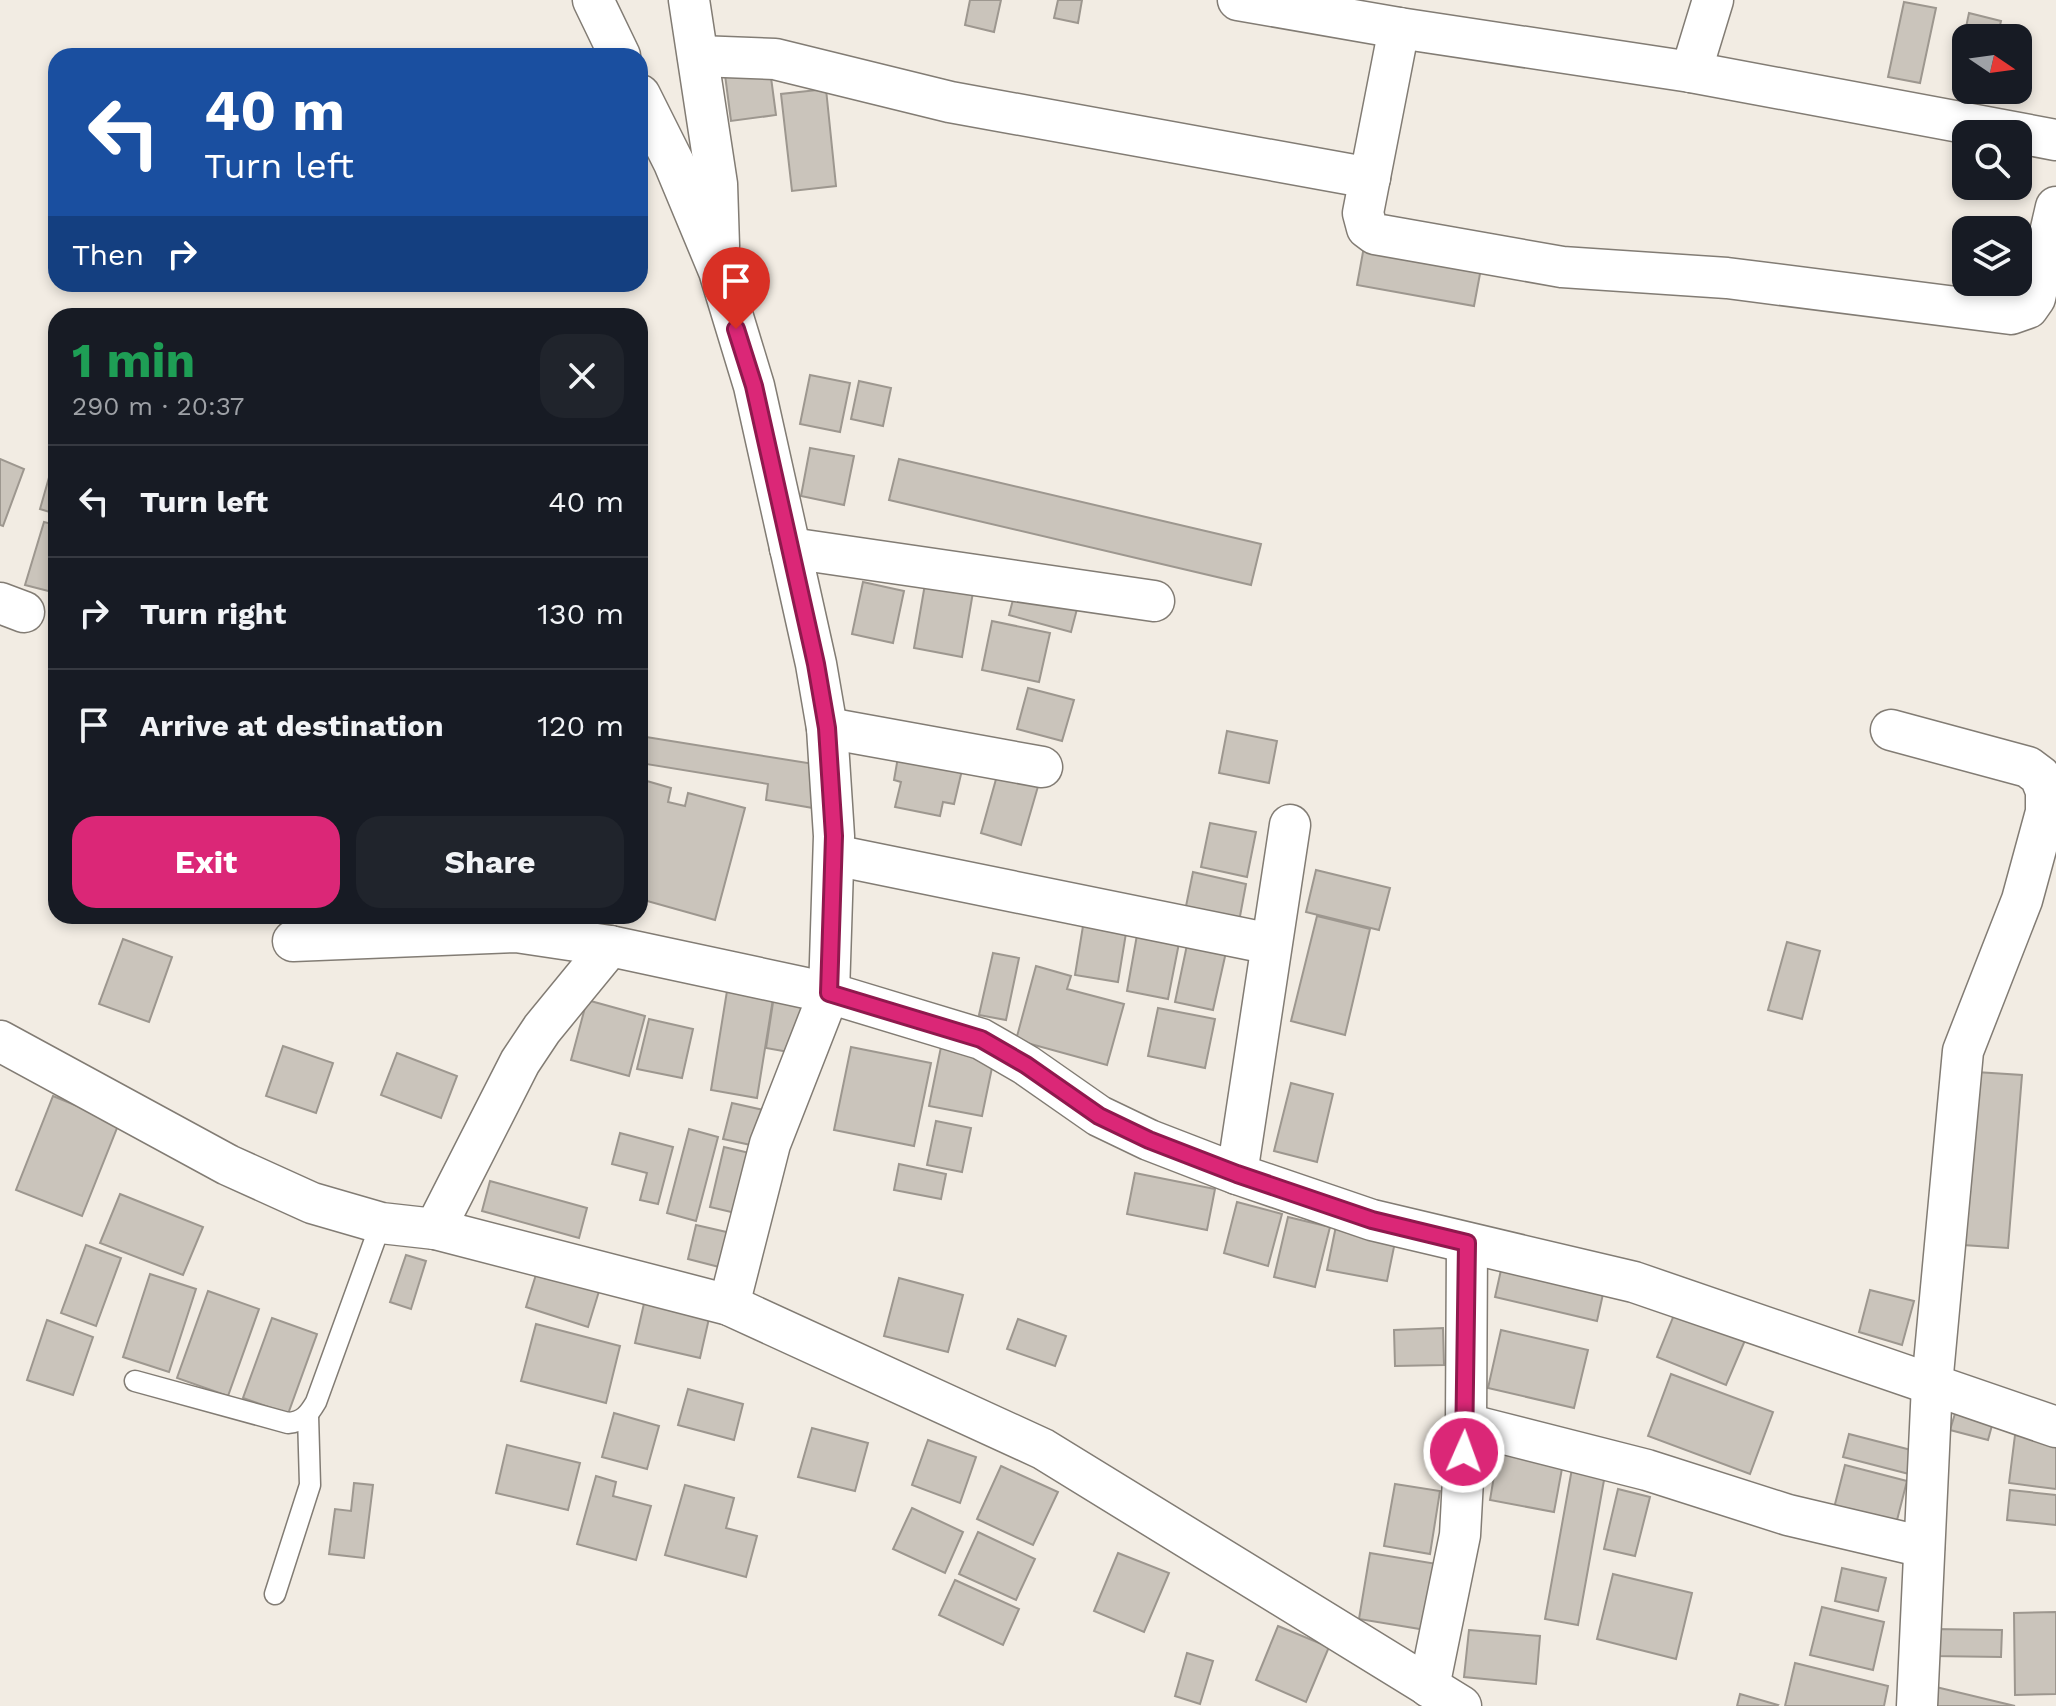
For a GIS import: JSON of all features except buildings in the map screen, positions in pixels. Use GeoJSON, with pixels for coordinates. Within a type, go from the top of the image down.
{"type":"FeatureCollection","features":[{"type":"Feature","properties":{"kind":"street"},"geometry":{"type":"LineString","coordinates":[[593,0],[616,48]]}},
{"type":"Feature","properties":{"kind":"street"},"geometry":{"type":"LineString","coordinates":[[689,0],[717,184],[719,271]]}},
{"type":"Feature","properties":{"kind":"street"},"geometry":{"type":"LineString","coordinates":[[1238,0],[1691,72],[2056,140]]}},
{"type":"Feature","properties":{"kind":"street"},"geometry":{"type":"LineString","coordinates":[[1691,72],[1713,0]]}},
{"type":"Feature","properties":{"kind":"street"},"geometry":{"type":"LineString","coordinates":[[1399,28],[1363,213],[1367,228],[1375,234],[1562,267],[1727,278],[2011,314],[2028,308],[2035,298],[2056,207]]}},
{"type":"Feature","properties":{"kind":"street"},"geometry":{"type":"LineString","coordinates":[[698,56],[775,59],[950,102],[1370,178]]}},
{"type":"Feature","properties":{"kind":"street"},"geometry":{"type":"LineString","coordinates":[[648,111],[674,163],[719,271],[754,386],[827,728],[834,855],[829,993],[770,1144],[729,1305]]}},
{"type":"Feature","properties":{"kind":"street"},"geometry":{"type":"LineString","coordinates":[[790,548],[1154,601]]}},
{"type":"Feature","properties":{"kind":"street"},"geometry":{"type":"LineString","coordinates":[[827,728],[1042,767]]}},
{"type":"Feature","properties":{"kind":"street"},"geometry":{"type":"LineString","coordinates":[[1891,730],[2028,767],[2040,776],[2046,791],[2039,904],[1963,1051],[1932,1385],[1917,1706]]}},
{"type":"Feature","properties":{"kind":"street"},"geometry":{"type":"LineString","coordinates":[[1237,1174],[1290,825]]}},
{"type":"Feature","properties":{"kind":"street"},"geometry":{"type":"LineString","coordinates":[[834,855],[1271,944]]}},
{"type":"Feature","properties":{"kind":"street"},"geometry":{"type":"LineString","coordinates":[[293,941],[516,932],[610,946],[829,993],[981,1039],[1026,1065],[1099,1116],[1149,1140],[1237,1174],[1372,1220],[1634,1282],[2056,1427]]}},
{"type":"Feature","properties":{"kind":"street"},"geometry":{"type":"LineString","coordinates":[[435,1229],[520,1062],[542,1029],[610,946]]}},
{"type":"Feature","properties":{"kind":"street"},"geometry":{"type":"LineString","coordinates":[[0,1041],[228,1165],[312,1203],[381,1223],[435,1229],[729,1305],[1043,1449],[1445,1696],[1460,1535],[1466,1424],[1467,1243]]}},
{"type":"Feature","properties":{"kind":"street"},"geometry":{"type":"LineString","coordinates":[[1466,1424],[1647,1470],[1788,1515],[1924,1547]]}},
{"type":"Feature","properties":{"kind":"lane"},"geometry":{"type":"LineString","coordinates":[[135,1381],[288,1423],[298,1423],[316,1402],[381,1223]]}},
{"type":"Feature","properties":{"kind":"lane"},"geometry":{"type":"LineString","coordinates":[[275,1594],[310,1485],[308,1415]]}},
{"type":"Feature","properties":{"kind":"route"},"geometry":{"type":"LineString","coordinates":[[736,329],[754,386],[816,664],[827,728],[834,836],[829,993],[981,1039],[1026,1065],[1099,1116],[1149,1140],[1372,1220],[1467,1243],[1464,1452]]}}]}
